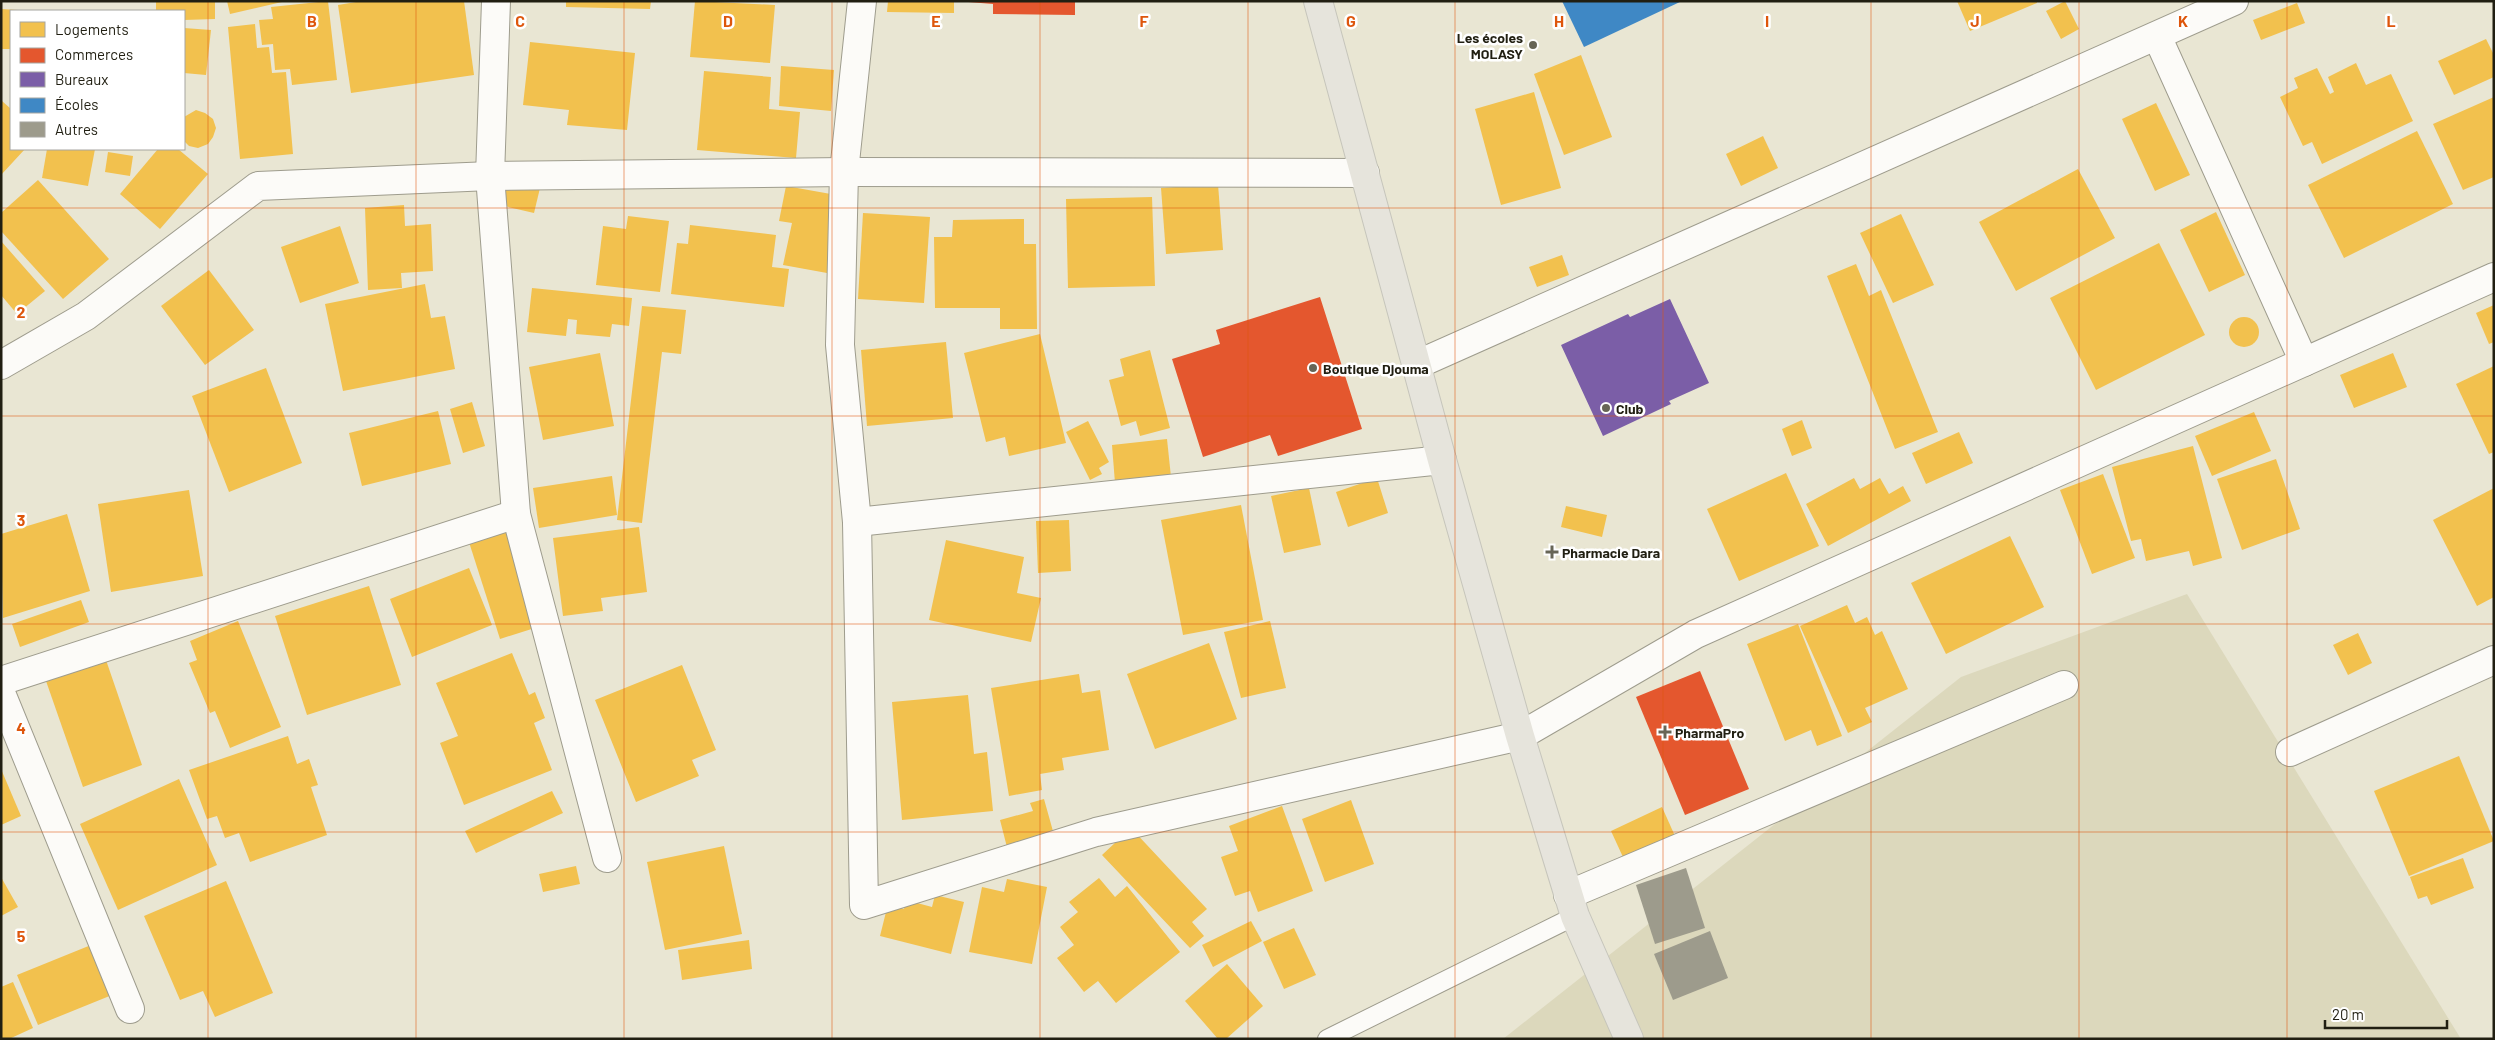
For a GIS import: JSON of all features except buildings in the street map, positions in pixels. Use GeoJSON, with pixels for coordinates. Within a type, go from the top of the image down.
{"type":"FeatureCollection","features":[{"type":"Feature","properties":{"kind":"main road"},"geometry":{"type":"LineString","coordinates":[[1318,1],[1442,460],[1520,736],[1572,906],[1629,1039]]}},
{"type":"Feature","properties":{"kind":"street"},"geometry":{"type":"LineString","coordinates":[[496,1],[490,176],[516,514],[607,858]]}},
{"type":"Feature","properties":{"kind":"street"},"geometry":{"type":"LineString","coordinates":[[862,1],[844,172],[840,345],[857,522],[864,905],[1096,832],[1520,736],[1696,634],[2494,277]]}},
{"type":"Feature","properties":{"kind":"street"},"geometry":{"type":"LineString","coordinates":[[1416,365],[2234,1]]}},
{"type":"Feature","properties":{"kind":"street"},"geometry":{"type":"LineString","coordinates":[[2158,36],[2304,362]]}},
{"type":"Feature","properties":{"kind":"street"},"geometry":{"type":"LineString","coordinates":[[1,365],[86,316],[258,186],[490,176],[844,172],[1365,173]]}},
{"type":"Feature","properties":{"kind":"street"},"geometry":{"type":"LineString","coordinates":[[857,522],[1442,460]]}},
{"type":"Feature","properties":{"kind":"street"},"geometry":{"type":"LineString","coordinates":[[1,681],[516,514]]}},
{"type":"Feature","properties":{"kind":"street"},"geometry":{"type":"LineString","coordinates":[[2290,752],[2494,660]]}},
{"type":"Feature","properties":{"kind":"street"},"geometry":{"type":"LineString","coordinates":[[1572,906],[2064,685]]}},
{"type":"Feature","properties":{"kind":"street"},"geometry":{"type":"LineString","coordinates":[[1,693],[130,1009]]}},
{"type":"Feature","properties":{"kind":"lane"},"geometry":{"type":"LineString","coordinates":[[1327,1039],[1572,906]]}},
{"type":"Feature","properties":{"kind":"shaded area"},"geometry":{"type":"Polygon","coordinates":[[[2187,594],[2461,1039],[1503,1039],[1961,677],[2187,594]]]}},
{"type":"Feature","properties":{"kind":"place","name":"Les écoles MOLASY"},"geometry":{"type":"Point","coordinates":[1533,45]}},
{"type":"Feature","properties":{"kind":"place","name":"Boutique Djouma"},"geometry":{"type":"Point","coordinates":[1313,368]}},
{"type":"Feature","properties":{"kind":"place","name":"Club"},"geometry":{"type":"Point","coordinates":[1606,408]}},
{"type":"Feature","properties":{"kind":"place","name":"Pharmacie Dara"},"geometry":{"type":"Point","coordinates":[1552,552]}},
{"type":"Feature","properties":{"kind":"place","name":"PharmaPro"},"geometry":{"type":"Point","coordinates":[1665,732]}}]}
